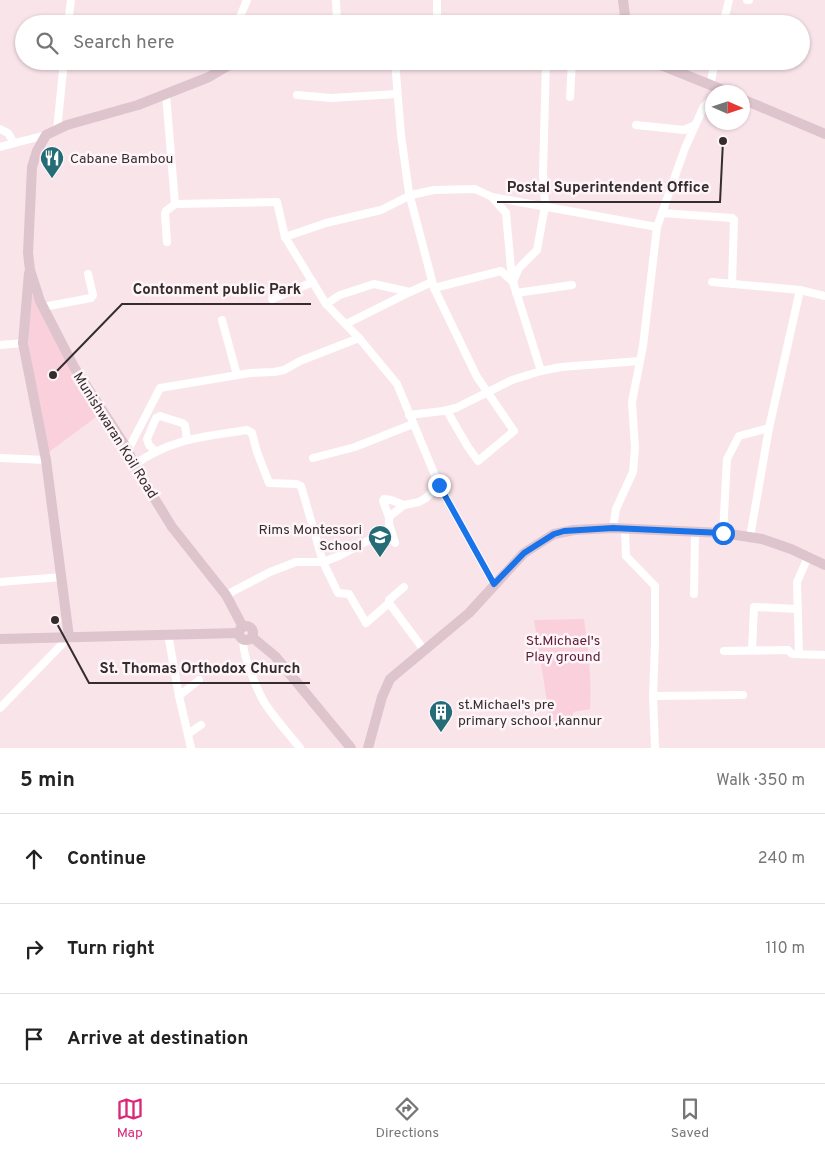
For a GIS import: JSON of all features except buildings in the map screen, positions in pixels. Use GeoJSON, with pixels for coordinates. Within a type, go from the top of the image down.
{"type":"FeatureCollection","features":[{"type":"Feature","properties":{"kind":"main road"},"geometry":{"type":"LineString","coordinates":[[624,0],[625,15]]}},
{"type":"Feature","properties":{"kind":"main road"},"geometry":{"type":"LineString","coordinates":[[46,134],[68,125],[138,105],[208,77],[220,70]]}},
{"type":"Feature","properties":{"kind":"main road"},"geometry":{"type":"LineString","coordinates":[[672,70],[708,85]]}},
{"type":"Feature","properties":{"kind":"main road"},"geometry":{"type":"LineString","coordinates":[[750,102],[825,134]]}},
{"type":"Feature","properties":{"kind":"main road","name":"Munishwaran Koil Road"},"geometry":{"type":"LineString","coordinates":[[46,134],[37,151],[32,167],[28,253],[30,270],[43,307],[74,367],[128,450],[134,465],[172,527],[226,596],[244,634],[275,656],[351,748]]}},
{"type":"Feature","properties":{"kind":"main road"},"geometry":{"type":"LineString","coordinates":[[30,270],[23,343],[46,460],[69,637]]}},
{"type":"Feature","properties":{"kind":"main road"},"geometry":{"type":"LineString","coordinates":[[368,748],[387,684],[410,662],[469,613],[524,553],[554,534],[579,529],[613,528],[723,533],[762,539],[791,549],[825,565]]}},
{"type":"Feature","properties":{"kind":"main road"},"geometry":{"type":"LineString","coordinates":[[0,638],[244,634]]}},
{"type":"Feature","properties":{"kind":"street"},"geometry":{"type":"LineString","coordinates":[[69,15],[71,0]]}},
{"type":"Feature","properties":{"kind":"street"},"geometry":{"type":"LineString","coordinates":[[241,15],[247,0]]}},
{"type":"Feature","properties":{"kind":"street"},"geometry":{"type":"LineString","coordinates":[[336,0],[337,15]]}},
{"type":"Feature","properties":{"kind":"street"},"geometry":{"type":"LineString","coordinates":[[437,0],[437,15]]}},
{"type":"Feature","properties":{"kind":"street"},"geometry":{"type":"LineString","coordinates":[[725,15],[729,0]]}},
{"type":"Feature","properties":{"kind":"street"},"geometry":{"type":"LineString","coordinates":[[57,130],[63,70]]}},
{"type":"Feature","properties":{"kind":"street"},"geometry":{"type":"LineString","coordinates":[[396,70],[401,135],[411,195],[433,285],[477,377],[514,431],[478,461],[447,410]]}},
{"type":"Feature","properties":{"kind":"street"},"geometry":{"type":"LineString","coordinates":[[513,282],[519,268],[537,250],[545,206],[543,174],[546,70]]}},
{"type":"Feature","properties":{"kind":"street"},"geometry":{"type":"LineString","coordinates":[[570,98],[572,70]]}},
{"type":"Feature","properties":{"kind":"street"},"geometry":{"type":"LineString","coordinates":[[710,85],[713,70]]}},
{"type":"Feature","properties":{"kind":"street"},"geometry":{"type":"LineString","coordinates":[[166,94],[175,204]]}},
{"type":"Feature","properties":{"kind":"street"},"geometry":{"type":"LineString","coordinates":[[297,95],[331,98],[397,94]]}},
{"type":"Feature","properties":{"kind":"street"},"geometry":{"type":"LineString","coordinates":[[613,528],[616,509],[633,472],[635,448],[632,402],[640,361],[657,227],[685,148],[705,105]]}},
{"type":"Feature","properties":{"kind":"street"},"geometry":{"type":"LineString","coordinates":[[636,125],[684,130],[695,125]]}},
{"type":"Feature","properties":{"kind":"street"},"geometry":{"type":"LineString","coordinates":[[0,129],[8,132],[14,143]]}},
{"type":"Feature","properties":{"kind":"street"},"geometry":{"type":"LineString","coordinates":[[0,147],[46,134]]}},
{"type":"Feature","properties":{"kind":"street"},"geometry":{"type":"LineString","coordinates":[[285,237],[326,223],[381,210],[411,195],[434,190],[475,189],[492,197],[657,227]]}},
{"type":"Feature","properties":{"kind":"street"},"geometry":{"type":"LineString","coordinates":[[492,197],[506,213],[513,282],[541,371]]}},
{"type":"Feature","properties":{"kind":"street"},"geometry":{"type":"LineString","coordinates":[[167,242],[165,214],[166,210],[175,204],[277,202],[285,237],[326,304],[359,338],[397,384],[439,485],[494,584]]}},
{"type":"Feature","properties":{"kind":"street"},"geometry":{"type":"LineString","coordinates":[[662,213],[733,219],[732,284]]}},
{"type":"Feature","properties":{"kind":"street"},"geometry":{"type":"LineString","coordinates":[[346,324],[410,292],[433,285],[501,271],[513,282]]}},
{"type":"Feature","properties":{"kind":"street"},"geometry":{"type":"LineString","coordinates":[[43,307],[90,298],[92,295],[88,274]]}},
{"type":"Feature","properties":{"kind":"street"},"geometry":{"type":"LineString","coordinates":[[272,299],[313,282]]}},
{"type":"Feature","properties":{"kind":"street"},"geometry":{"type":"LineString","coordinates":[[712,282],[800,290],[825,296]]}},
{"type":"Feature","properties":{"kind":"street"},"geometry":{"type":"LineString","coordinates":[[326,304],[340,295],[374,284],[410,292]]}},
{"type":"Feature","properties":{"kind":"street"},"geometry":{"type":"LineString","coordinates":[[516,293],[572,285]]}},
{"type":"Feature","properties":{"kind":"street"},"geometry":{"type":"LineString","coordinates":[[750,537],[769,428],[800,290]]}},
{"type":"Feature","properties":{"kind":"street"},"geometry":{"type":"LineString","coordinates":[[222,320],[236,375]]}},
{"type":"Feature","properties":{"kind":"street"},"geometry":{"type":"LineString","coordinates":[[128,450],[160,388],[236,375],[284,370],[300,361],[359,338]]}},
{"type":"Feature","properties":{"kind":"street"},"geometry":{"type":"LineString","coordinates":[[0,345],[23,343]]}},
{"type":"Feature","properties":{"kind":"street"},"geometry":{"type":"LineString","coordinates":[[410,415],[447,410],[464,405],[512,380],[541,371],[561,367],[640,361]]}},
{"type":"Feature","properties":{"kind":"street"},"geometry":{"type":"LineString","coordinates":[[156,452],[149,445],[147,439],[152,425],[156,418],[160,416],[185,425],[187,440]]}},
{"type":"Feature","properties":{"kind":"street"},"geometry":{"type":"LineString","coordinates":[[313,458],[355,447],[413,424]]}},
{"type":"Feature","properties":{"kind":"street"},"geometry":{"type":"LineString","coordinates":[[723,533],[727,459],[738,436],[769,428]]}},
{"type":"Feature","properties":{"kind":"street"},"geometry":{"type":"LineString","coordinates":[[134,465],[156,452],[187,440],[247,430],[252,433],[269,483],[297,484],[301,486],[323,562],[338,593],[349,594],[366,623],[389,604],[389,600],[404,587]]}},
{"type":"Feature","properties":{"kind":"street"},"geometry":{"type":"LineString","coordinates":[[0,458],[46,460]]}},
{"type":"Feature","properties":{"kind":"street"},"geometry":{"type":"LineString","coordinates":[[395,544],[388,524],[390,517],[404,505],[426,498],[439,485]]}},
{"type":"Feature","properties":{"kind":"street"},"geometry":{"type":"LineString","coordinates":[[390,517],[384,506],[384,499],[404,505]]}},
{"type":"Feature","properties":{"kind":"street"},"geometry":{"type":"LineString","coordinates":[[226,596],[270,572],[296,562],[323,562],[339,556],[390,529]]}},
{"type":"Feature","properties":{"kind":"street"},"geometry":{"type":"LineString","coordinates":[[625,530],[626,556],[655,586],[653,696],[655,748]]}},
{"type":"Feature","properties":{"kind":"street"},"geometry":{"type":"LineString","coordinates":[[694,594],[695,532]]}},
{"type":"Feature","properties":{"kind":"street"},"geometry":{"type":"LineString","coordinates":[[799,654],[797,582],[808,557]]}},
{"type":"Feature","properties":{"kind":"street"},"geometry":{"type":"LineString","coordinates":[[0,582],[62,577]]}},
{"type":"Feature","properties":{"kind":"street"},"geometry":{"type":"LineString","coordinates":[[389,604],[424,650]]}},
{"type":"Feature","properties":{"kind":"street"},"geometry":{"type":"LineString","coordinates":[[752,650],[754,608],[798,609]]}},
{"type":"Feature","properties":{"kind":"street"},"geometry":{"type":"LineString","coordinates":[[168,634],[191,748]]}},
{"type":"Feature","properties":{"kind":"street"},"geometry":{"type":"LineString","coordinates":[[244,634],[242,644],[246,658],[266,704],[300,748]]}},
{"type":"Feature","properties":{"kind":"street"},"geometry":{"type":"LineString","coordinates":[[0,708],[69,637]]}},
{"type":"Feature","properties":{"kind":"street"},"geometry":{"type":"LineString","coordinates":[[724,651],[788,650],[792,654],[825,655]]}},
{"type":"Feature","properties":{"kind":"street"},"geometry":{"type":"LineString","coordinates":[[179,696],[199,680]]}},
{"type":"Feature","properties":{"kind":"street"},"geometry":{"type":"LineString","coordinates":[[653,696],[742,695]]}},
{"type":"Feature","properties":{"kind":"street"},"geometry":{"type":"LineString","coordinates":[[188,734],[201,724]]}},
{"type":"Feature","properties":{"kind":"green space"},"geometry":{"type":"Polygon","coordinates":[[[32,295],[96,417],[49,452],[29,347],[27,325],[32,295]]]}},
{"type":"Feature","properties":{"kind":"green space","name":"St.Michael's Play ground"},"geometry":{"type":"Polygon","coordinates":[[[584,619],[590,675],[590,709],[573,712],[573,724],[551,726],[534,620],[584,619]]]}},
{"type":"Feature","properties":{"kind":"place","name":"Postal Superintendent Office"},"geometry":{"type":"Point","coordinates":[723,141]}},
{"type":"Feature","properties":{"kind":"place","name":"Cabane Bambou"},"geometry":{"type":"Point","coordinates":[52,179]}},
{"type":"Feature","properties":{"kind":"place","name":"Contonment public Park"},"geometry":{"type":"Point","coordinates":[53,375]}},
{"type":"Feature","properties":{"kind":"place","name":"Rims Montessori School"},"geometry":{"type":"Point","coordinates":[380,558]}},
{"type":"Feature","properties":{"kind":"place","name":"St. Thomas Orthodox Church"},"geometry":{"type":"Point","coordinates":[55,620]}},
{"type":"Feature","properties":{"kind":"place","name":"st.Michael's pre primary school ,kannur"},"geometry":{"type":"Point","coordinates":[441,733]}},
{"type":"Feature","properties":{"kind":"route"},"geometry":{"type":"LineString","coordinates":[[439,485],[494,584],[533,546],[554,534],[564,531],[585,528],[613,528],[723,533]]}}]}
